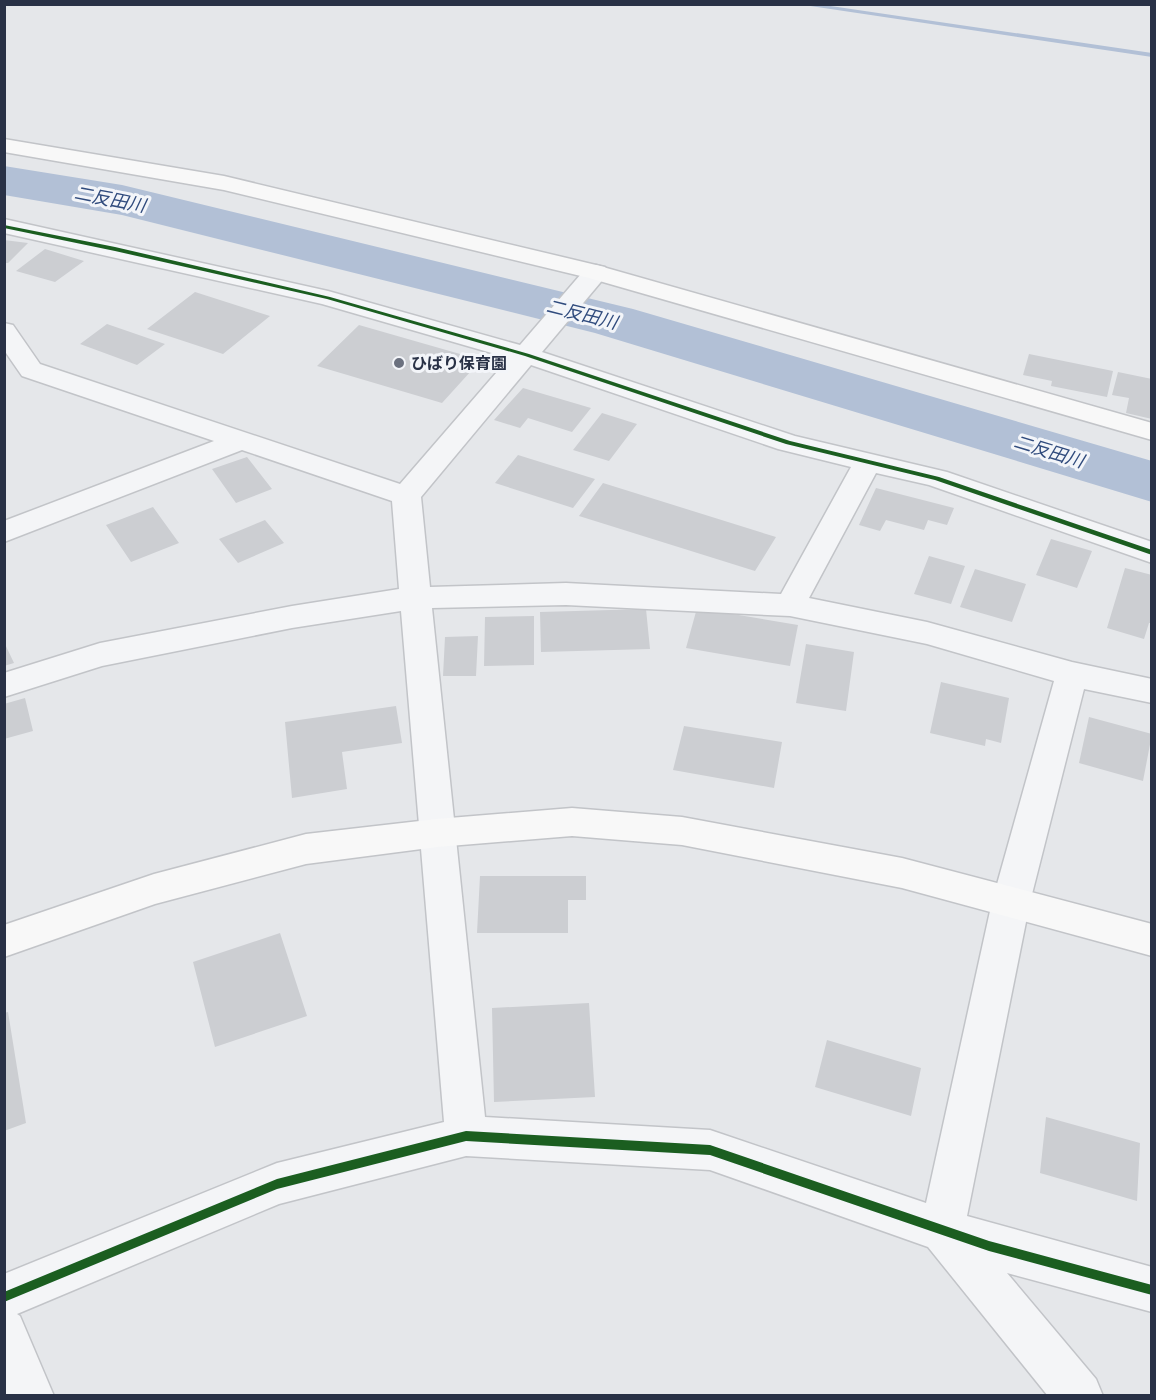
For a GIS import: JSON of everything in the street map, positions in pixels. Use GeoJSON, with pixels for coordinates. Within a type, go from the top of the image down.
{"type":"FeatureCollection","features":[{"type":"Feature","properties":{"kind":"street"},"geometry":{"type":"LineString","coordinates":[[4,145],[224,183],[596,272],[888,354],[1152,432]]}},
{"type":"Feature","properties":{"kind":"street"},"geometry":{"type":"LineString","coordinates":[[4,226],[328,298],[527,355],[788,444],[937,478],[1152,553]]}},
{"type":"Feature","properties":{"kind":"street"},"geometry":{"type":"LineString","coordinates":[[466,1136],[406,496],[596,272]]}},
{"type":"Feature","properties":{"kind":"street"},"geometry":{"type":"LineString","coordinates":[[4,330],[31,370]]}},
{"type":"Feature","properties":{"kind":"street"},"geometry":{"type":"LineString","coordinates":[[4,379],[31,370],[406,496]]}},
{"type":"Feature","properties":{"kind":"street"},"geometry":{"type":"LineString","coordinates":[[4,532],[240,441]]}},
{"type":"Feature","properties":{"kind":"street"},"geometry":{"type":"LineString","coordinates":[[790,605],[868,461]]}},
{"type":"Feature","properties":{"kind":"street"},"geometry":{"type":"LineString","coordinates":[[4,685],[111,653],[292,617],[414,598],[566,594],[790,605],[927,633],[1072,674],[1152,691]]}},
{"type":"Feature","properties":{"kind":"street"},"geometry":{"type":"LineString","coordinates":[[942,1229],[1011,902],[1072,674]]}},
{"type":"Feature","properties":{"kind":"street"},"geometry":{"type":"LineString","coordinates":[[4,941],[154,889],[306,849],[437,833],[572,822],[682,831],[902,873],[1152,940]]}},
{"type":"Feature","properties":{"kind":"street"},"geometry":{"type":"LineString","coordinates":[[4,1298],[277,1184],[466,1136],[710,1150],[989,1246],[1152,1290]]}},
{"type":"Feature","properties":{"kind":"street"},"geometry":{"type":"LineString","coordinates":[[942,1229],[1079,1395]]}},
{"type":"Feature","properties":{"kind":"street"},"geometry":{"type":"LineString","coordinates":[[4,1332],[30,1395]]}},
{"type":"Feature","properties":{"kind":"building"},"geometry":{"type":"Polygon","coordinates":[[[4,240],[28,243],[8,263],[4,263],[4,240]]]}},
{"type":"Feature","properties":{"kind":"building"},"geometry":{"type":"Polygon","coordinates":[[[45,249],[84,261],[55,282],[16,271],[45,249]]]}},
{"type":"Feature","properties":{"kind":"building"},"geometry":{"type":"Polygon","coordinates":[[[195,292],[270,316],[223,354],[147,329],[195,292]]]}},
{"type":"Feature","properties":{"kind":"building"},"geometry":{"type":"Polygon","coordinates":[[[107,324],[165,344],[137,365],[80,344],[107,324]]]}},
{"type":"Feature","properties":{"kind":"building","name":"ひばり保育園"},"geometry":{"type":"Polygon","coordinates":[[[359,325],[481,360],[442,403],[317,366],[359,325]]]}},
{"type":"Feature","properties":{"kind":"building"},"geometry":{"type":"Polygon","coordinates":[[[1029,354],[1113,371],[1107,397],[1051,386],[1052,381],[1023,375],[1029,354]]]}},
{"type":"Feature","properties":{"kind":"building"},"geometry":{"type":"Polygon","coordinates":[[[1118,372],[1152,379],[1152,419],[1126,413],[1129,398],[1112,395],[1118,372]]]}},
{"type":"Feature","properties":{"kind":"building"},"geometry":{"type":"Polygon","coordinates":[[[523,388],[591,408],[572,432],[528,418],[520,428],[494,420],[523,388]]]}},
{"type":"Feature","properties":{"kind":"building"},"geometry":{"type":"Polygon","coordinates":[[[602,413],[637,424],[609,461],[573,450],[602,413]]]}},
{"type":"Feature","properties":{"kind":"building"},"geometry":{"type":"Polygon","coordinates":[[[518,455],[595,479],[573,508],[495,483],[518,455]]]}},
{"type":"Feature","properties":{"kind":"building"},"geometry":{"type":"Polygon","coordinates":[[[247,457],[272,489],[236,503],[212,469],[247,457]]]}},
{"type":"Feature","properties":{"kind":"building"},"geometry":{"type":"Polygon","coordinates":[[[603,483],[776,537],[755,571],[579,516],[603,483]]]}},
{"type":"Feature","properties":{"kind":"building"},"geometry":{"type":"Polygon","coordinates":[[[876,488],[954,508],[947,525],[928,520],[924,530],[886,520],[880,531],[859,525],[876,488]]]}},
{"type":"Feature","properties":{"kind":"building"},"geometry":{"type":"Polygon","coordinates":[[[153,507],[179,543],[131,562],[106,525],[153,507]]]}},
{"type":"Feature","properties":{"kind":"building"},"geometry":{"type":"Polygon","coordinates":[[[265,520],[284,543],[238,563],[219,539],[265,520]]]}},
{"type":"Feature","properties":{"kind":"building"},"geometry":{"type":"Polygon","coordinates":[[[1051,539],[1092,551],[1077,588],[1036,575],[1051,539]]]}},
{"type":"Feature","properties":{"kind":"building"},"geometry":{"type":"Polygon","coordinates":[[[929,556],[965,566],[951,604],[914,594],[929,556]]]}},
{"type":"Feature","properties":{"kind":"building"},"geometry":{"type":"Polygon","coordinates":[[[1125,568],[1152,575],[1150,593],[1152,594],[1152,623],[1149,623],[1144,639],[1107,628],[1125,568]]]}},
{"type":"Feature","properties":{"kind":"building"},"geometry":{"type":"Polygon","coordinates":[[[975,569],[1026,584],[1012,622],[960,607],[975,569]]]}},
{"type":"Feature","properties":{"kind":"building"},"geometry":{"type":"Polygon","coordinates":[[[697,608],[798,625],[790,666],[686,648],[697,608]]]}},
{"type":"Feature","properties":{"kind":"building"},"geometry":{"type":"Polygon","coordinates":[[[646,609],[650,649],[541,652],[540,612],[646,609]]]}},
{"type":"Feature","properties":{"kind":"building"},"geometry":{"type":"Polygon","coordinates":[[[534,616],[534,665],[484,666],[485,617],[534,616]]]}},
{"type":"Feature","properties":{"kind":"building"},"geometry":{"type":"Polygon","coordinates":[[[478,636],[476,676],[443,676],[445,637],[478,636]]]}},
{"type":"Feature","properties":{"kind":"building"},"geometry":{"type":"Polygon","coordinates":[[[4,642],[14,663],[4,666],[4,642]]]}},
{"type":"Feature","properties":{"kind":"building"},"geometry":{"type":"Polygon","coordinates":[[[806,644],[854,652],[846,711],[796,703],[806,644]]]}},
{"type":"Feature","properties":{"kind":"building"},"geometry":{"type":"Polygon","coordinates":[[[941,682],[1009,698],[1001,743],[986,739],[985,746],[930,733],[941,682]]]}},
{"type":"Feature","properties":{"kind":"building"},"geometry":{"type":"Polygon","coordinates":[[[25,698],[33,731],[4,739],[4,704],[25,698]]]}},
{"type":"Feature","properties":{"kind":"building"},"geometry":{"type":"Polygon","coordinates":[[[396,706],[402,743],[342,752],[347,789],[292,798],[285,722],[396,706]]]}},
{"type":"Feature","properties":{"kind":"building"},"geometry":{"type":"Polygon","coordinates":[[[1089,717],[1152,734],[1143,781],[1079,763],[1089,717]]]}},
{"type":"Feature","properties":{"kind":"building"},"geometry":{"type":"Polygon","coordinates":[[[684,726],[782,742],[774,788],[673,770],[684,726]]]}},
{"type":"Feature","properties":{"kind":"building"},"geometry":{"type":"Polygon","coordinates":[[[480,876],[586,876],[586,900],[568,900],[568,933],[477,933],[480,876]]]}},
{"type":"Feature","properties":{"kind":"building"},"geometry":{"type":"Polygon","coordinates":[[[280,933],[307,1016],[215,1047],[193,962],[280,933]]]}},
{"type":"Feature","properties":{"kind":"building"},"geometry":{"type":"Polygon","coordinates":[[[589,1003],[595,1097],[494,1102],[492,1008],[589,1003]]]}},
{"type":"Feature","properties":{"kind":"building"},"geometry":{"type":"Polygon","coordinates":[[[8,1012],[26,1123],[4,1131],[4,1013],[8,1012]]]}},
{"type":"Feature","properties":{"kind":"building"},"geometry":{"type":"Polygon","coordinates":[[[827,1040],[921,1068],[911,1116],[815,1087],[827,1040]]]}},
{"type":"Feature","properties":{"kind":"building"},"geometry":{"type":"Polygon","coordinates":[[[1046,1117],[1140,1143],[1137,1201],[1040,1173],[1046,1117]]]}},
{"type":"Feature","properties":{"kind":"waterway"},"geometry":{"type":"LineString","coordinates":[[800,4],[1152,55]]}},
{"type":"Feature","properties":{"kind":"waterway","name":"二反田川"},"geometry":{"type":"LineString","coordinates":[[4,180],[122,200],[614,321],[1152,482]]}},
{"type":"Feature","properties":{"kind":"cycle path"},"geometry":{"type":"LineString","coordinates":[[4,226],[328,298],[527,355],[788,443],[937,478],[1152,553]]}},
{"type":"Feature","properties":{"kind":"cycle path"},"geometry":{"type":"LineString","coordinates":[[4,1297],[277,1184],[466,1136],[710,1150],[989,1246],[1152,1290]]}},
{"type":"Feature","properties":{"kind":"place","name":"ひばり保育園"},"geometry":{"type":"Point","coordinates":[399,363]}}]}
